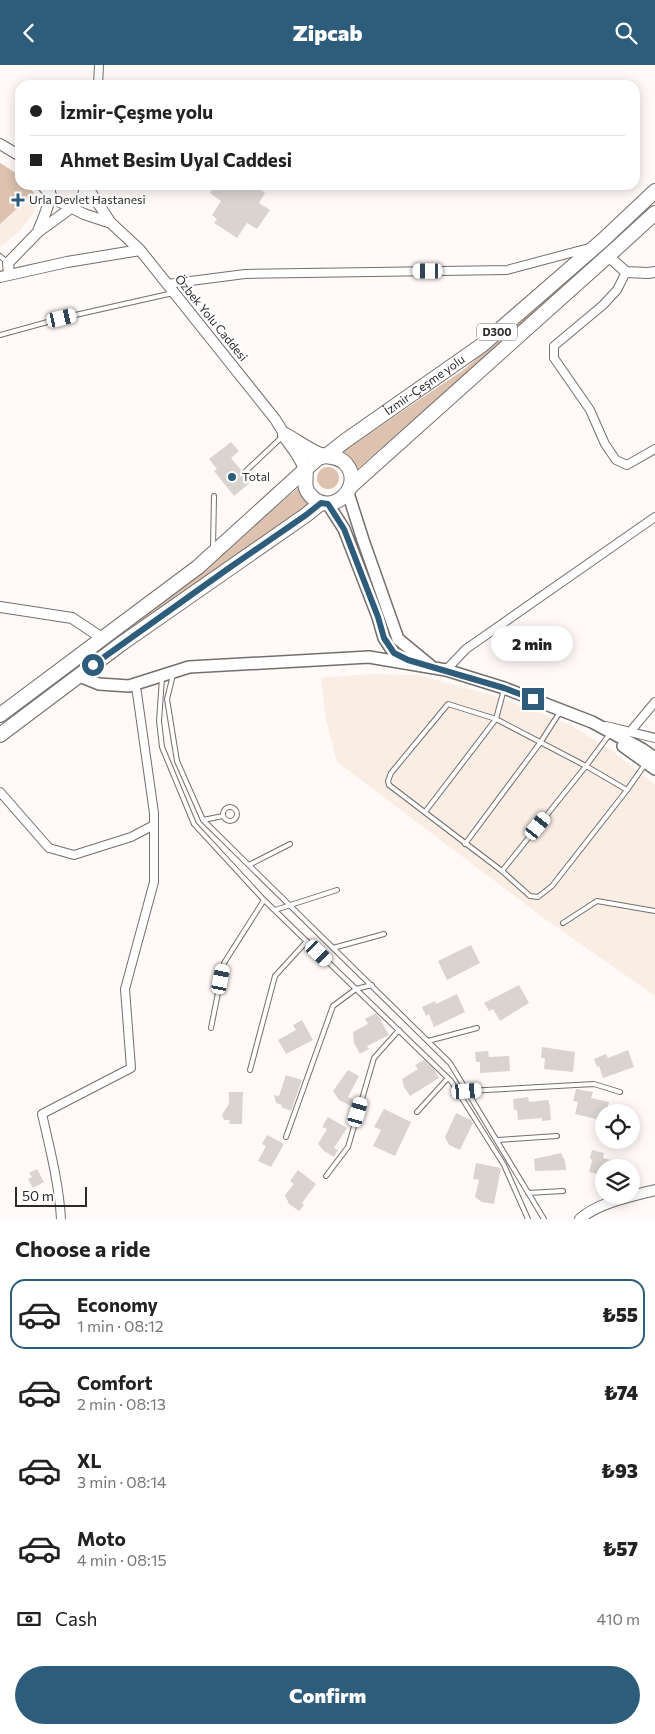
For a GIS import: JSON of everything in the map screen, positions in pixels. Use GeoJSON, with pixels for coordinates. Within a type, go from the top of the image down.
{"type":"FeatureCollection","features":[{"type":"Feature","properties":{"kind":"highway","name":"İzmir-Çeşme yolu"},"geometry":{"type":"LineString","coordinates":[[326,456],[482,345],[596,246],[655,191]]}},
{"type":"Feature","properties":{"kind":"highway","name":"İzmir-Çeşme yolu"},"geometry":{"type":"LineString","coordinates":[[350,489],[655,213]]}},
{"type":"Feature","properties":{"kind":"highway"},"geometry":{"type":"LineString","coordinates":[[285,435],[318,454],[340,459],[350,471],[350,489]]}},
{"type":"Feature","properties":{"kind":"highway"},"geometry":{"type":"LineString","coordinates":[[285,435],[306,469],[304,480],[307,491],[315,500],[324,503]]}},
{"type":"Feature","properties":{"kind":"highway","name":"D300"},"geometry":{"type":"LineString","coordinates":[[0,715],[190,572],[318,458],[326,456]]}},
{"type":"Feature","properties":{"kind":"highway","name":"D300"},"geometry":{"type":"LineString","coordinates":[[0,735],[229,568],[324,503],[336,502],[342,499],[350,489]]}},
{"type":"Feature","properties":{"kind":"main road"},"geometry":{"type":"LineString","coordinates":[[350,489],[362,540],[398,639],[434,668]]}},
{"type":"Feature","properties":{"kind":"main road"},"geometry":{"type":"LineString","coordinates":[[324,503],[344,529],[378,617],[384,638],[394,653],[408,660],[434,668]]}},
{"type":"Feature","properties":{"kind":"main road"},"geometry":{"type":"LineString","coordinates":[[79,676],[99,684],[129,686],[189,667],[369,657],[446,670],[504,688],[592,723],[642,749],[652,763]]}},
{"type":"Feature","properties":{"kind":"main road"},"geometry":{"type":"LineString","coordinates":[[592,723],[652,763]]}},
{"type":"Feature","properties":{"kind":"street"},"geometry":{"type":"LineString","coordinates":[[98,65],[98,80]]}},
{"type":"Feature","properties":{"kind":"street"},"geometry":{"type":"LineString","coordinates":[[0,145],[15,153]]}},
{"type":"Feature","properties":{"kind":"street"},"geometry":{"type":"LineString","coordinates":[[50,190],[54,199],[84,214],[111,223]]}},
{"type":"Feature","properties":{"kind":"street"},"geometry":{"type":"LineString","coordinates":[[38,232],[50,190]]}},
{"type":"Feature","properties":{"kind":"street"},"geometry":{"type":"LineString","coordinates":[[84,190],[82,198],[71,208],[3,261],[5,275],[140,250]]}},
{"type":"Feature","properties":{"kind":"street"},"geometry":{"type":"LineString","coordinates":[[89,190],[111,223]]}},
{"type":"Feature","properties":{"kind":"street","name":"Özbek Yolu Caddesi"},"geometry":{"type":"LineString","coordinates":[[111,223],[140,250],[275,419],[285,435]]}},
{"type":"Feature","properties":{"kind":"street"},"geometry":{"type":"LineString","coordinates":[[170,288],[245,274],[507,270],[596,246]]}},
{"type":"Feature","properties":{"kind":"street"},"geometry":{"type":"LineString","coordinates":[[608,256],[626,272],[655,272]]}},
{"type":"Feature","properties":{"kind":"street"},"geometry":{"type":"LineString","coordinates":[[626,272],[617,290],[603,305],[554,346],[554,358],[590,410],[605,444],[616,460],[627,465],[655,449]]}},
{"type":"Feature","properties":{"kind":"street"},"geometry":{"type":"LineString","coordinates":[[446,670],[466,649],[655,517]]}},
{"type":"Feature","properties":{"kind":"street"},"geometry":{"type":"LineString","coordinates":[[0,607],[72,618],[102,638]]}},
{"type":"Feature","properties":{"kind":"street"},"geometry":{"type":"LineString","coordinates":[[60,1219],[60,1201],[42,1114],[131,1068],[125,989],[154,882],[152,794],[135,684]]}},
{"type":"Feature","properties":{"kind":"street"},"geometry":{"type":"LineString","coordinates":[[630,732],[655,702]]}},
{"type":"Feature","properties":{"kind":"street"},"geometry":{"type":"LineString","coordinates":[[592,723],[655,738]]}},
{"type":"Feature","properties":{"kind":"street"},"geometry":{"type":"LineString","coordinates":[[0,792],[49,848],[74,855],[131,837],[154,825]]}},
{"type":"Feature","properties":{"kind":"street"},"geometry":{"type":"LineString","coordinates":[[585,1217],[623,1199],[655,1189]]}},
{"type":"Feature","properties":{"kind":"lane"},"geometry":{"type":"LineString","coordinates":[[0,335],[170,288]]}},
{"type":"Feature","properties":{"kind":"lane"},"geometry":{"type":"LineString","coordinates":[[246,471],[285,435]]}},
{"type":"Feature","properties":{"kind":"lane"},"geometry":{"type":"LineString","coordinates":[[213,553],[214,496]]}},
{"type":"Feature","properties":{"kind":"lane"},"geometry":{"type":"LineString","coordinates":[[174,672],[167,699],[177,761],[203,819],[450,1063],[544,1219]]}},
{"type":"Feature","properties":{"kind":"lane"},"geometry":{"type":"LineString","coordinates":[[162,676],[159,721],[162,747],[194,824],[264,900],[448,1078],[504,1165],[528,1219]]}},
{"type":"Feature","properties":{"kind":"lane"},"geometry":{"type":"LineString","coordinates":[[425,812],[496,719],[504,688]]}},
{"type":"Feature","properties":{"kind":"lane"},"geometry":{"type":"LineString","coordinates":[[627,789],[586,765],[496,719],[448,704],[391,773],[388,781],[389,785],[502,871],[530,896],[538,897],[552,886],[627,789],[652,763]]}},
{"type":"Feature","properties":{"kind":"lane"},"geometry":{"type":"LineString","coordinates":[[465,844],[540,743],[561,710]]}},
{"type":"Feature","properties":{"kind":"lane"},"geometry":{"type":"LineString","coordinates":[[502,871],[609,735]]}},
{"type":"Feature","properties":{"kind":"lane"},"geometry":{"type":"LineString","coordinates":[[228,807],[233,807],[238,813],[235,820],[230,822],[223,816],[223,811],[228,807]]}},
{"type":"Feature","properties":{"kind":"lane"},"geometry":{"type":"LineString","coordinates":[[203,819],[223,816]]}},
{"type":"Feature","properties":{"kind":"lane"},"geometry":{"type":"LineString","coordinates":[[249,865],[290,843]]}},
{"type":"Feature","properties":{"kind":"lane"},"geometry":{"type":"LineString","coordinates":[[275,910],[337,890]]}},
{"type":"Feature","properties":{"kind":"lane"},"geometry":{"type":"LineString","coordinates":[[211,1028],[224,963],[264,900]]}},
{"type":"Feature","properties":{"kind":"lane"},"geometry":{"type":"LineString","coordinates":[[563,923],[597,901],[655,911]]}},
{"type":"Feature","properties":{"kind":"lane"},"geometry":{"type":"LineString","coordinates":[[333,948],[384,934]]}},
{"type":"Feature","properties":{"kind":"lane"},"geometry":{"type":"LineString","coordinates":[[250,1070],[275,976],[307,941]]}},
{"type":"Feature","properties":{"kind":"lane"},"geometry":{"type":"LineString","coordinates":[[286,1137],[334,1006],[356,989],[372,985]]}},
{"type":"Feature","properties":{"kind":"lane"},"geometry":{"type":"LineString","coordinates":[[428,1041],[476,1028]]}},
{"type":"Feature","properties":{"kind":"lane"},"geometry":{"type":"LineString","coordinates":[[326,1176],[348,1147],[374,1058],[399,1030]]}},
{"type":"Feature","properties":{"kind":"lane"},"geometry":{"type":"LineString","coordinates":[[417,1112],[448,1078]]}},
{"type":"Feature","properties":{"kind":"lane"},"geometry":{"type":"LineString","coordinates":[[467,1091],[594,1084],[620,1092]]}},
{"type":"Feature","properties":{"kind":"lane"},"geometry":{"type":"LineString","coordinates":[[496,1140],[557,1136]]}},
{"type":"Feature","properties":{"kind":"lane"},"geometry":{"type":"LineString","coordinates":[[528,1193],[563,1191]]}},
{"type":"Feature","properties":{"kind":"shaded area","name":"Urla Devlet Hastanesi"},"geometry":{"type":"Polygon","coordinates":[[[0,163],[15,171],[15,190],[31,190],[34,193],[37,207],[20,231],[0,247],[0,163]]]}},
{"type":"Feature","properties":{"kind":"shaded area"},"geometry":{"type":"Polygon","coordinates":[[[0,163],[15,173],[15,190],[31,190],[34,193],[0,224],[0,163]]]}},
{"type":"Feature","properties":{"kind":"shaded area"},"geometry":{"type":"Polygon","coordinates":[[[652,207],[607,250],[356,470],[342,452],[462,371],[652,207]]]}},
{"type":"Feature","properties":{"kind":"shaded area"},"geometry":{"type":"Polygon","coordinates":[[[324,467],[332,467],[339,474],[339,482],[332,489],[324,489],[317,482],[317,474],[324,467]]]}},
{"type":"Feature","properties":{"kind":"shaded area"},"geometry":{"type":"Polygon","coordinates":[[[299,487],[312,503],[0,725],[181,588],[299,487]]]}},
{"type":"Feature","properties":{"kind":"shaded area"},"geometry":{"type":"Polygon","coordinates":[[[370,674],[418,675],[495,696],[569,724],[614,752],[655,785],[655,996],[545,919],[337,762],[326,720],[321,678],[370,674]]]}},
{"type":"Feature","properties":{"kind":"building"},"geometry":{"type":"Polygon","coordinates":[[[212,190],[261,190],[265,193],[259,203],[270,210],[257,229],[247,223],[237,238],[214,223],[217,219],[212,215],[221,201],[210,193],[212,190]]]}},
{"type":"Feature","properties":{"kind":"building"},"geometry":{"type":"Polygon","coordinates":[[[231,442],[239,451],[231,458],[251,482],[234,496],[214,471],[217,469],[209,459],[231,442]]]}},
{"type":"Feature","properties":{"kind":"building"},"geometry":{"type":"Polygon","coordinates":[[[471,945],[480,963],[447,980],[438,961],[471,945]]]}},
{"type":"Feature","properties":{"kind":"building"},"geometry":{"type":"Polygon","coordinates":[[[519,985],[529,1003],[500,1021],[493,1009],[489,1011],[484,1003],[519,985]]]}},
{"type":"Feature","properties":{"kind":"building"},"geometry":{"type":"Polygon","coordinates":[[[457,994],[465,1012],[434,1027],[429,1014],[426,1016],[422,1007],[435,1001],[436,1004],[457,994]]]}},
{"type":"Feature","properties":{"kind":"building"},"geometry":{"type":"Polygon","coordinates":[[[376,1013],[389,1035],[367,1046],[369,1049],[360,1054],[354,1043],[353,1032],[368,1024],[365,1019],[376,1013]]]}},
{"type":"Feature","properties":{"kind":"building"},"geometry":{"type":"Polygon","coordinates":[[[302,1020],[313,1040],[286,1054],[278,1040],[296,1030],[293,1025],[302,1020]]]}},
{"type":"Feature","properties":{"kind":"building"},"geometry":{"type":"Polygon","coordinates":[[[542,1047],[575,1052],[573,1072],[544,1069],[545,1058],[541,1058],[542,1047]]]}},
{"type":"Feature","properties":{"kind":"building"},"geometry":{"type":"Polygon","coordinates":[[[628,1050],[634,1067],[603,1078],[599,1066],[597,1067],[594,1059],[606,1054],[608,1058],[628,1050]]]}},
{"type":"Feature","properties":{"kind":"building"},"geometry":{"type":"Polygon","coordinates":[[[488,1051],[489,1057],[509,1056],[510,1071],[480,1073],[480,1062],[476,1062],[475,1052],[488,1051]]]}},
{"type":"Feature","properties":{"kind":"building"},"geometry":{"type":"Polygon","coordinates":[[[424,1060],[434,1069],[439,1078],[410,1096],[404,1087],[402,1079],[418,1069],[415,1065],[424,1060]]]}},
{"type":"Feature","properties":{"kind":"building"},"geometry":{"type":"Polygon","coordinates":[[[348,1070],[359,1076],[348,1097],[357,1101],[355,1108],[339,1100],[333,1091],[348,1070]]]}},
{"type":"Feature","properties":{"kind":"building"},"geometry":{"type":"Polygon","coordinates":[[[286,1075],[302,1080],[291,1111],[276,1103],[274,1095],[279,1096],[286,1075]]]}},
{"type":"Feature","properties":{"kind":"building"},"geometry":{"type":"Polygon","coordinates":[[[576,1089],[593,1092],[591,1098],[609,1102],[608,1104],[595,1104],[595,1119],[575,1114],[578,1102],[573,1101],[576,1089]]]}},
{"type":"Feature","properties":{"kind":"building"},"geometry":{"type":"Polygon","coordinates":[[[229,1092],[243,1092],[242,1124],[229,1124],[230,1120],[224,1120],[222,1115],[229,1104],[229,1092]]]}},
{"type":"Feature","properties":{"kind":"building"},"geometry":{"type":"Polygon","coordinates":[[[528,1097],[529,1102],[548,1100],[551,1120],[542,1121],[542,1118],[518,1120],[517,1110],[514,1110],[513,1099],[528,1097]]]}},
{"type":"Feature","properties":{"kind":"building"},"geometry":{"type":"Polygon","coordinates":[[[384,1109],[411,1122],[395,1156],[373,1146],[381,1130],[374,1127],[384,1109]]]}},
{"type":"Feature","properties":{"kind":"building"},"geometry":{"type":"Polygon","coordinates":[[[456,1113],[471,1120],[473,1123],[460,1150],[449,1145],[445,1137],[456,1113]]]}},
{"type":"Feature","properties":{"kind":"building"},"geometry":{"type":"Polygon","coordinates":[[[328,1117],[347,1128],[334,1148],[338,1150],[334,1157],[324,1151],[318,1144],[327,1129],[322,1127],[328,1117]]]}},
{"type":"Feature","properties":{"kind":"building"},"geometry":{"type":"Polygon","coordinates":[[[267,1135],[284,1144],[271,1167],[258,1161],[266,1146],[262,1144],[267,1135]]]}},
{"type":"Feature","properties":{"kind":"building"},"geometry":{"type":"Polygon","coordinates":[[[592,1150],[604,1153],[603,1158],[607,1159],[595,1159],[595,1174],[589,1172],[592,1160],[590,1158],[592,1150]]]}},
{"type":"Feature","properties":{"kind":"building"},"geometry":{"type":"Polygon","coordinates":[[[561,1153],[565,1161],[566,1170],[535,1171],[534,1159],[561,1153]]]}},
{"type":"Feature","properties":{"kind":"building"},"geometry":{"type":"Polygon","coordinates":[[[476,1163],[501,1168],[494,1204],[482,1202],[475,1197],[479,1180],[473,1179],[476,1163]]]}},
{"type":"Feature","properties":{"kind":"building"},"geometry":{"type":"Polygon","coordinates":[[[37,1169],[44,1182],[33,1188],[28,1179],[32,1177],[29,1173],[37,1169]]]}},
{"type":"Feature","properties":{"kind":"building"},"geometry":{"type":"Polygon","coordinates":[[[298,1170],[316,1184],[302,1203],[304,1205],[299,1211],[289,1204],[285,1195],[294,1184],[290,1181],[298,1170]]]}},
{"type":"Feature","properties":{"kind":"place","name":"Urla Devlet Hastanesi"},"geometry":{"type":"Point","coordinates":[18,200]}},
{"type":"Feature","properties":{"kind":"place","name":"Total"},"geometry":{"type":"Point","coordinates":[232,477]}},
{"type":"Feature","properties":{"kind":"route"},"geometry":{"type":"LineString","coordinates":[[93,665],[321,503],[328,504],[344,529],[378,617],[384,638],[394,653],[408,660],[504,688],[533,699]]}}]}
